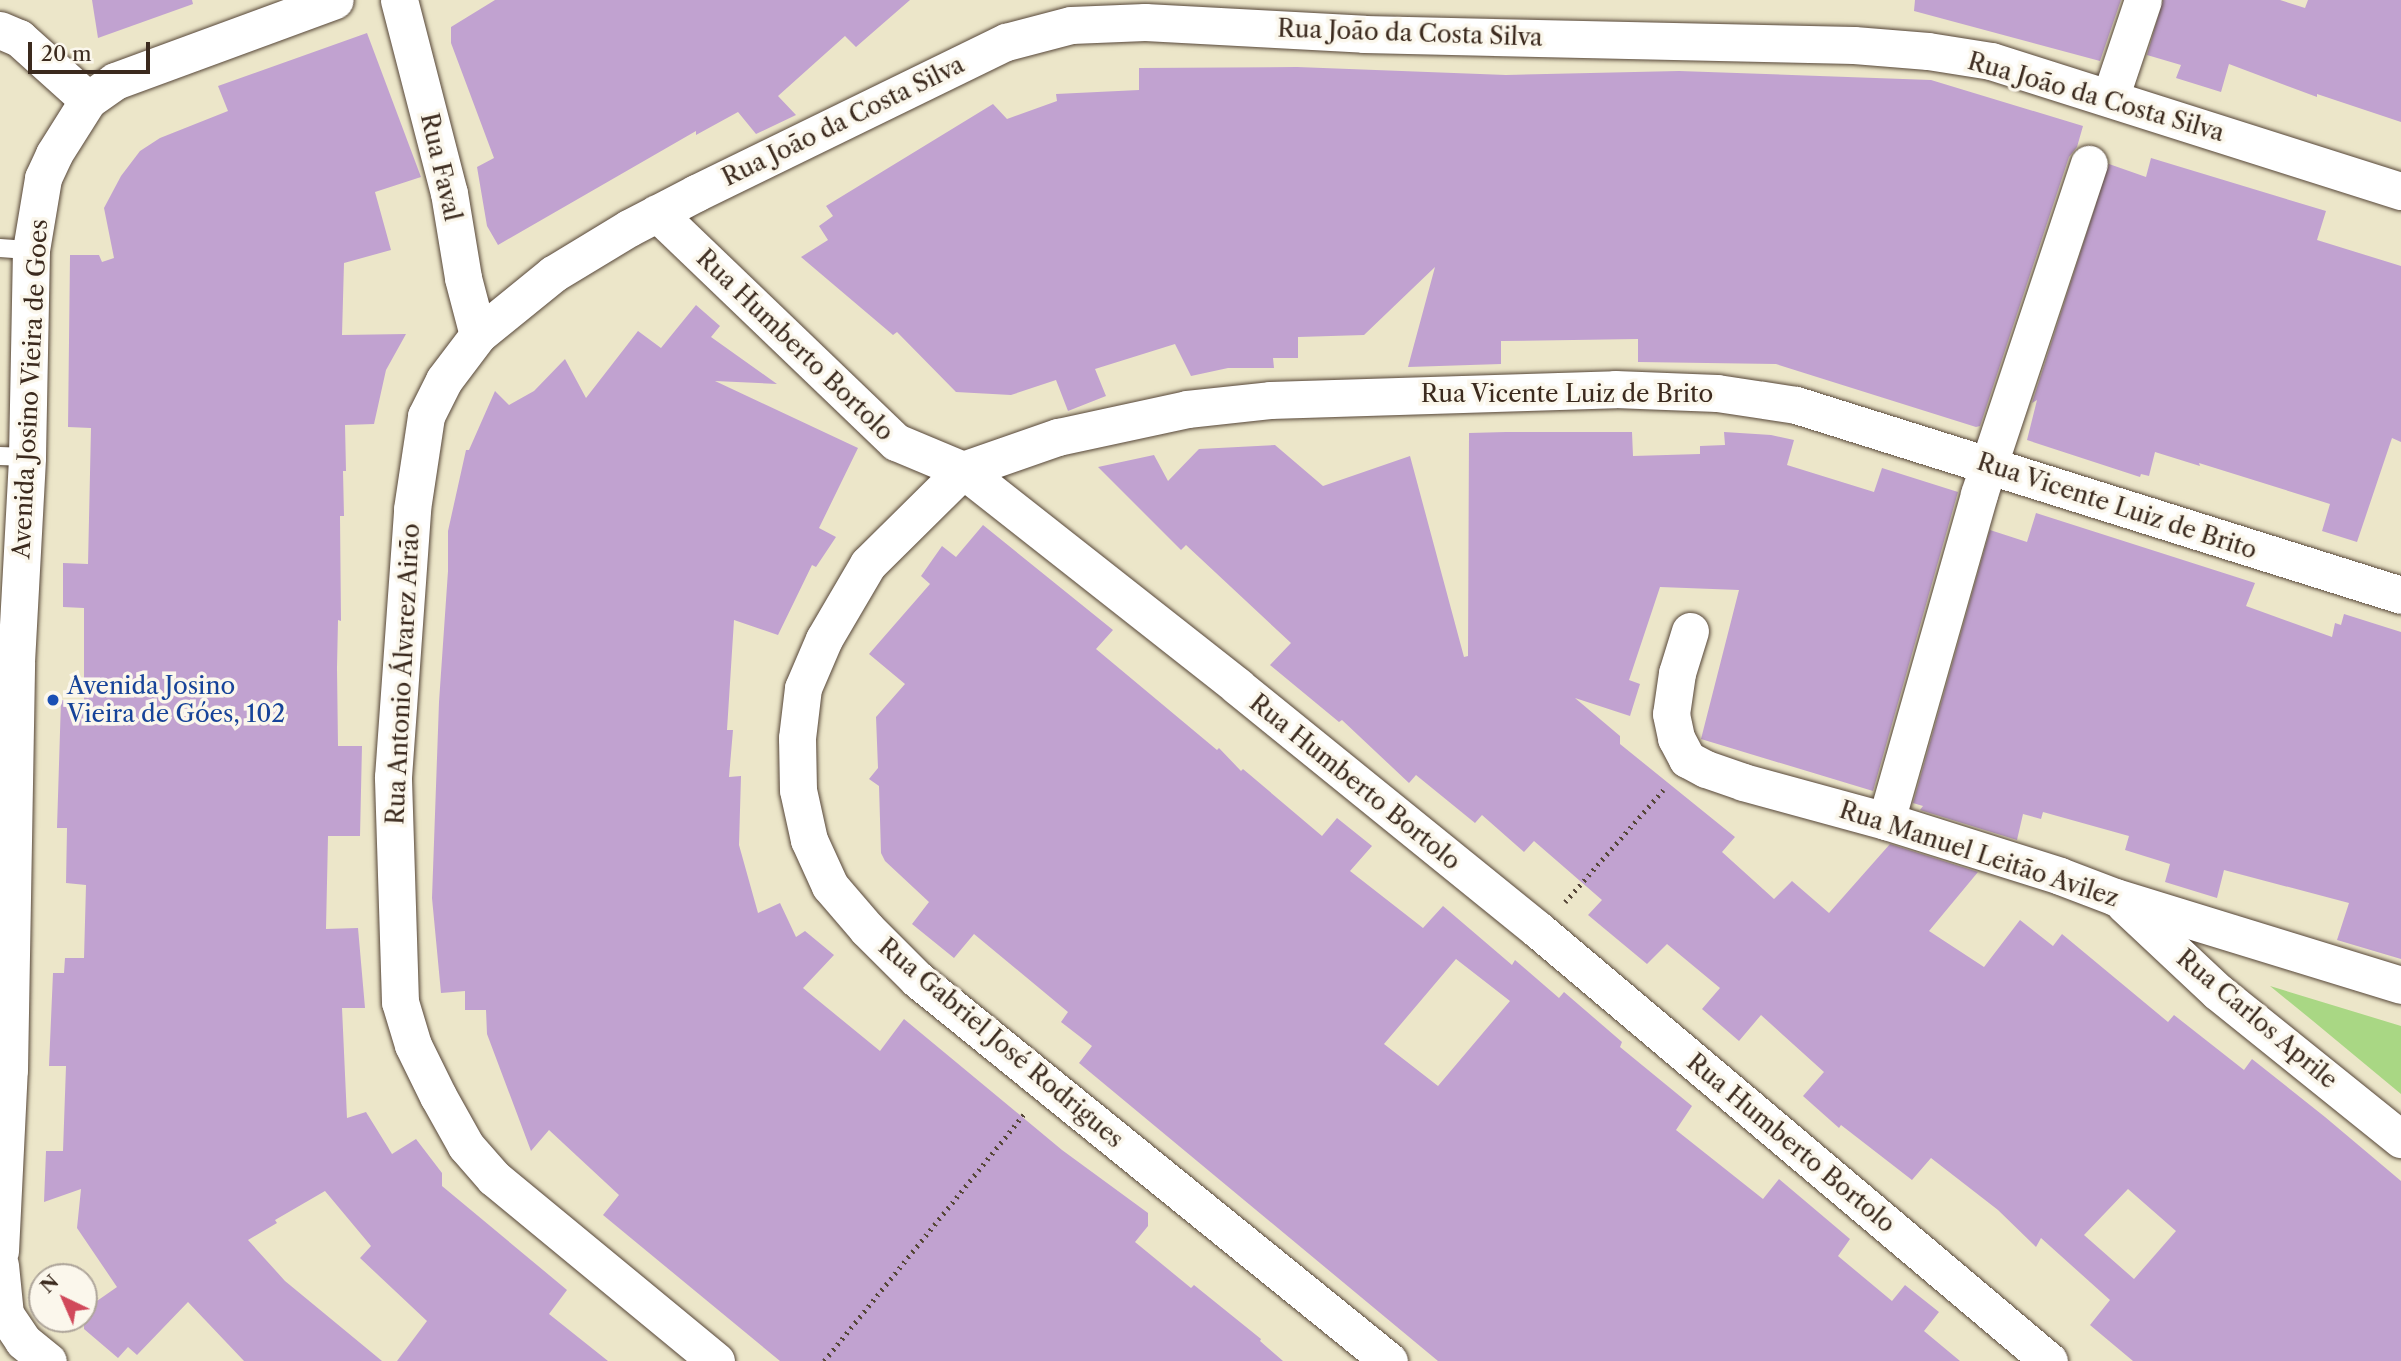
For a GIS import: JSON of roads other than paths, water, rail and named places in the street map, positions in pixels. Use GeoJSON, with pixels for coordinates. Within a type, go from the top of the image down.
{"type":"FeatureCollection","features":[{"type":"Feature","properties":{"kind":"street","name":"Avenida Josino Vieira de Goes"},"geometry":{"type":"LineString","coordinates":[[0,1251],[5,1070],[8,661],[16,249],[54,154],[88,100],[115,81],[335,0]]}},
{"type":"Feature","properties":{"kind":"street","name":"Rua Faval"},"geometry":{"type":"LineString","coordinates":[[399,0],[449,193],[463,278],[478,335]]}},
{"type":"Feature","properties":{"kind":"street"},"geometry":{"type":"LineString","coordinates":[[2110,98],[2143,0]]}},
{"type":"Feature","properties":{"kind":"street","name":"Rua João da Costa Silva"},"geometry":{"type":"LineString","coordinates":[[478,335],[553,274],[657,213],[1006,42],[1071,25],[1145,22],[1364,34],[1854,45],[1992,61],[2401,191]]}},
{"type":"Feature","properties":{"kind":"street"},"geometry":{"type":"LineString","coordinates":[[0,30],[19,38],[88,100]]}},
{"type":"Feature","properties":{"kind":"street"},"geometry":{"type":"LineString","coordinates":[[1886,821],[1989,464],[2089,164]]}},
{"type":"Feature","properties":{"kind":"street","name":"Rua Humberto Bortolo"},"geometry":{"type":"LineString","coordinates":[[657,213],[896,442],[963,470],[1536,929],[2049,1361]]}},
{"type":"Feature","properties":{"kind":"street","name":"Rua Antonio Álvarez Airão"},"geometry":{"type":"LineString","coordinates":[[478,335],[444,380],[426,416],[412,509],[393,778],[400,1002],[412,1045],[438,1096],[466,1146],[494,1178],[716,1361]]}},
{"type":"Feature","properties":{"kind":"street","name":"Rua Vicente Luiz de Brito"},"geometry":{"type":"LineString","coordinates":[[963,470],[1058,437],[1187,409],[1270,400],[1615,389],[1717,393],[1796,405],[2401,595]]}},
{"type":"Feature","properties":{"kind":"street","name":"Rua Gabriel José Rodrigues"},"geometry":{"type":"LineString","coordinates":[[963,470],[868,564],[824,639],[803,688],[797,738],[798,790],[809,840],[830,886],[917,979],[1389,1361]]}},
{"type":"Feature","properties":{"kind":"street","name":"Rua Manuel Leitão Avilez"},"geometry":{"type":"LineString","coordinates":[[1690,631],[1677,673],[1671,714],[1676,738],[1687,760],[1743,782],[1886,821],[2060,876],[2115,897],[2401,985]]}},
{"type":"Feature","properties":{"kind":"street","name":"Rua Carlos Aprile"},"geometry":{"type":"LineString","coordinates":[[2115,897],[2218,992],[2401,1139]]}},
{"type":"Feature","properties":{"kind":"street"},"geometry":{"type":"LineString","coordinates":[[0,1265],[5,1314],[23,1341],[48,1361]]}},
{"type":"Feature","properties":{"kind":"place","name":"Avenida Josino Vieira de Góes, 102"},"geometry":{"type":"Point","coordinates":[53,700]}}]}
